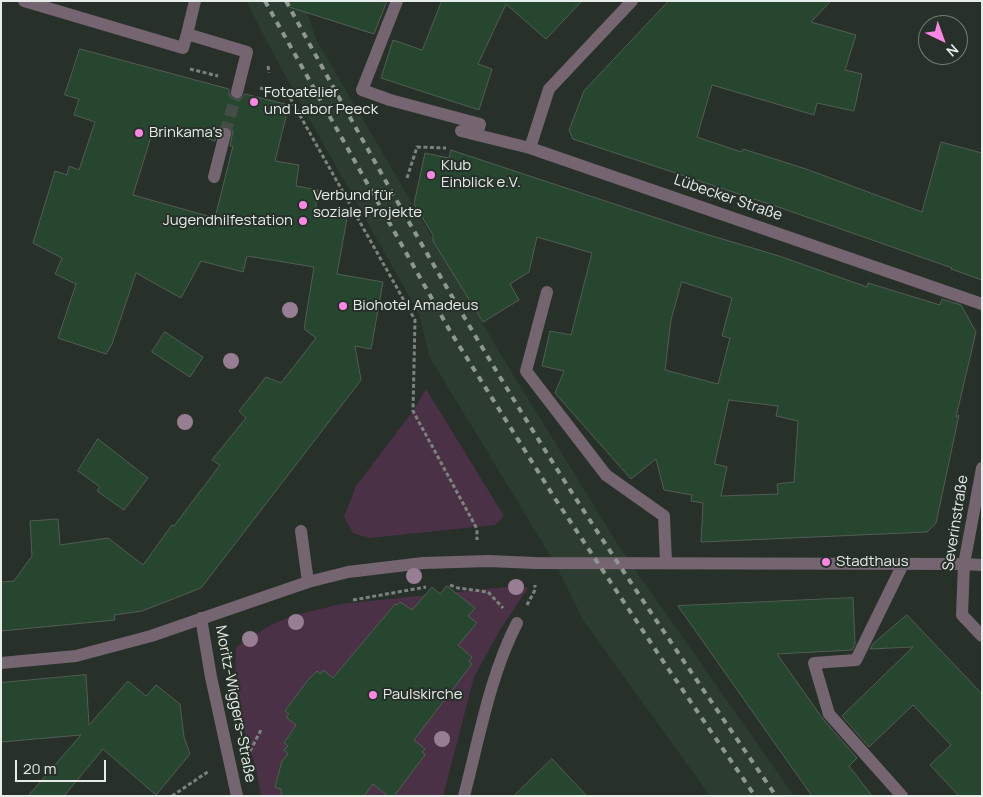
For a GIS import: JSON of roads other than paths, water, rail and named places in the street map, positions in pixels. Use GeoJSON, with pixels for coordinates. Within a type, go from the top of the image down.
{"type":"FeatureCollection","features":[{"type":"Feature","properties":{"kind":"street"},"geometry":{"type":"LineString","coordinates":[[24,1],[180,47],[187,34],[195,1]]}},
{"type":"Feature","properties":{"kind":"street"},"geometry":{"type":"LineString","coordinates":[[397,1],[362,90],[390,100],[480,124],[477,135]]}},
{"type":"Feature","properties":{"kind":"street"},"geometry":{"type":"LineString","coordinates":[[530,148],[549,89],[632,1]]}},
{"type":"Feature","properties":{"kind":"street"},"geometry":{"type":"LineString","coordinates":[[187,34],[247,52],[238,87]]}},
{"type":"Feature","properties":{"kind":"street","name":"Lübecker Straße"},"geometry":{"type":"LineString","coordinates":[[461,131],[530,148],[982,304]]}},
{"type":"Feature","properties":{"kind":"street"},"geometry":{"type":"LineString","coordinates":[[214,177],[225,134]]}},
{"type":"Feature","properties":{"kind":"street"},"geometry":{"type":"LineString","coordinates":[[547,292],[526,371],[606,476],[664,516],[666,562]]}},
{"type":"Feature","properties":{"kind":"street","name":"Severinstraße"},"geometry":{"type":"LineString","coordinates":[[982,468],[964,564],[962,615],[982,636]]}},
{"type":"Feature","properties":{"kind":"street"},"geometry":{"type":"LineString","coordinates":[[301,531],[308,582]]}},
{"type":"Feature","properties":{"kind":"street"},"geometry":{"type":"LineString","coordinates":[[1,663],[76,656],[151,636],[308,582],[348,572],[423,563],[477,561],[539,563],[666,562],[964,564],[982,566]]}},
{"type":"Feature","properties":{"kind":"street"},"geometry":{"type":"LineString","coordinates":[[902,796],[828,714],[814,663],[856,660],[903,564]]}},
{"type":"Feature","properties":{"kind":"street","name":"Moritz-Wiggers-Straße"},"geometry":{"type":"LineString","coordinates":[[201,618],[237,796]]}},
{"type":"Feature","properties":{"kind":"street"},"geometry":{"type":"LineString","coordinates":[[464,796],[491,692],[508,641],[517,623]]}},
{"type":"Feature","properties":{"kind":"tunnel"},"geometry":{"type":"LineString","coordinates":[[225,134],[237,92]]}},
{"type":"Feature","properties":{"kind":"railway"},"geometry":{"type":"LineString","coordinates":[[265,1],[450,331],[554,497],[755,796]]}},
{"type":"Feature","properties":{"kind":"railway"},"geometry":{"type":"LineString","coordinates":[[286,1],[423,247],[495,368],[620,566],[776,796]]}},
{"type":"Feature","properties":{"kind":"place","name":"Fotoatelier und Labor Peeck"},"geometry":{"type":"Point","coordinates":[254,102]}},
{"type":"Feature","properties":{"kind":"place","name":"Brinkama's"},"geometry":{"type":"Point","coordinates":[139,133]}},
{"type":"Feature","properties":{"kind":"place","name":"Klub Einblick e.V."},"geometry":{"type":"Point","coordinates":[431,175]}},
{"type":"Feature","properties":{"kind":"place","name":"Verbund für soziale Projekte"},"geometry":{"type":"Point","coordinates":[303,205]}},
{"type":"Feature","properties":{"kind":"place","name":"Jugendhilfestation"},"geometry":{"type":"Point","coordinates":[303,221]}},
{"type":"Feature","properties":{"kind":"place","name":"Biohotel Amadeus"},"geometry":{"type":"Point","coordinates":[343,306]}},
{"type":"Feature","properties":{"kind":"place","name":"Stadthaus"},"geometry":{"type":"Point","coordinates":[826,562]}},
{"type":"Feature","properties":{"kind":"place","name":"Paulskirche"},"geometry":{"type":"Point","coordinates":[373,695]}}]}
